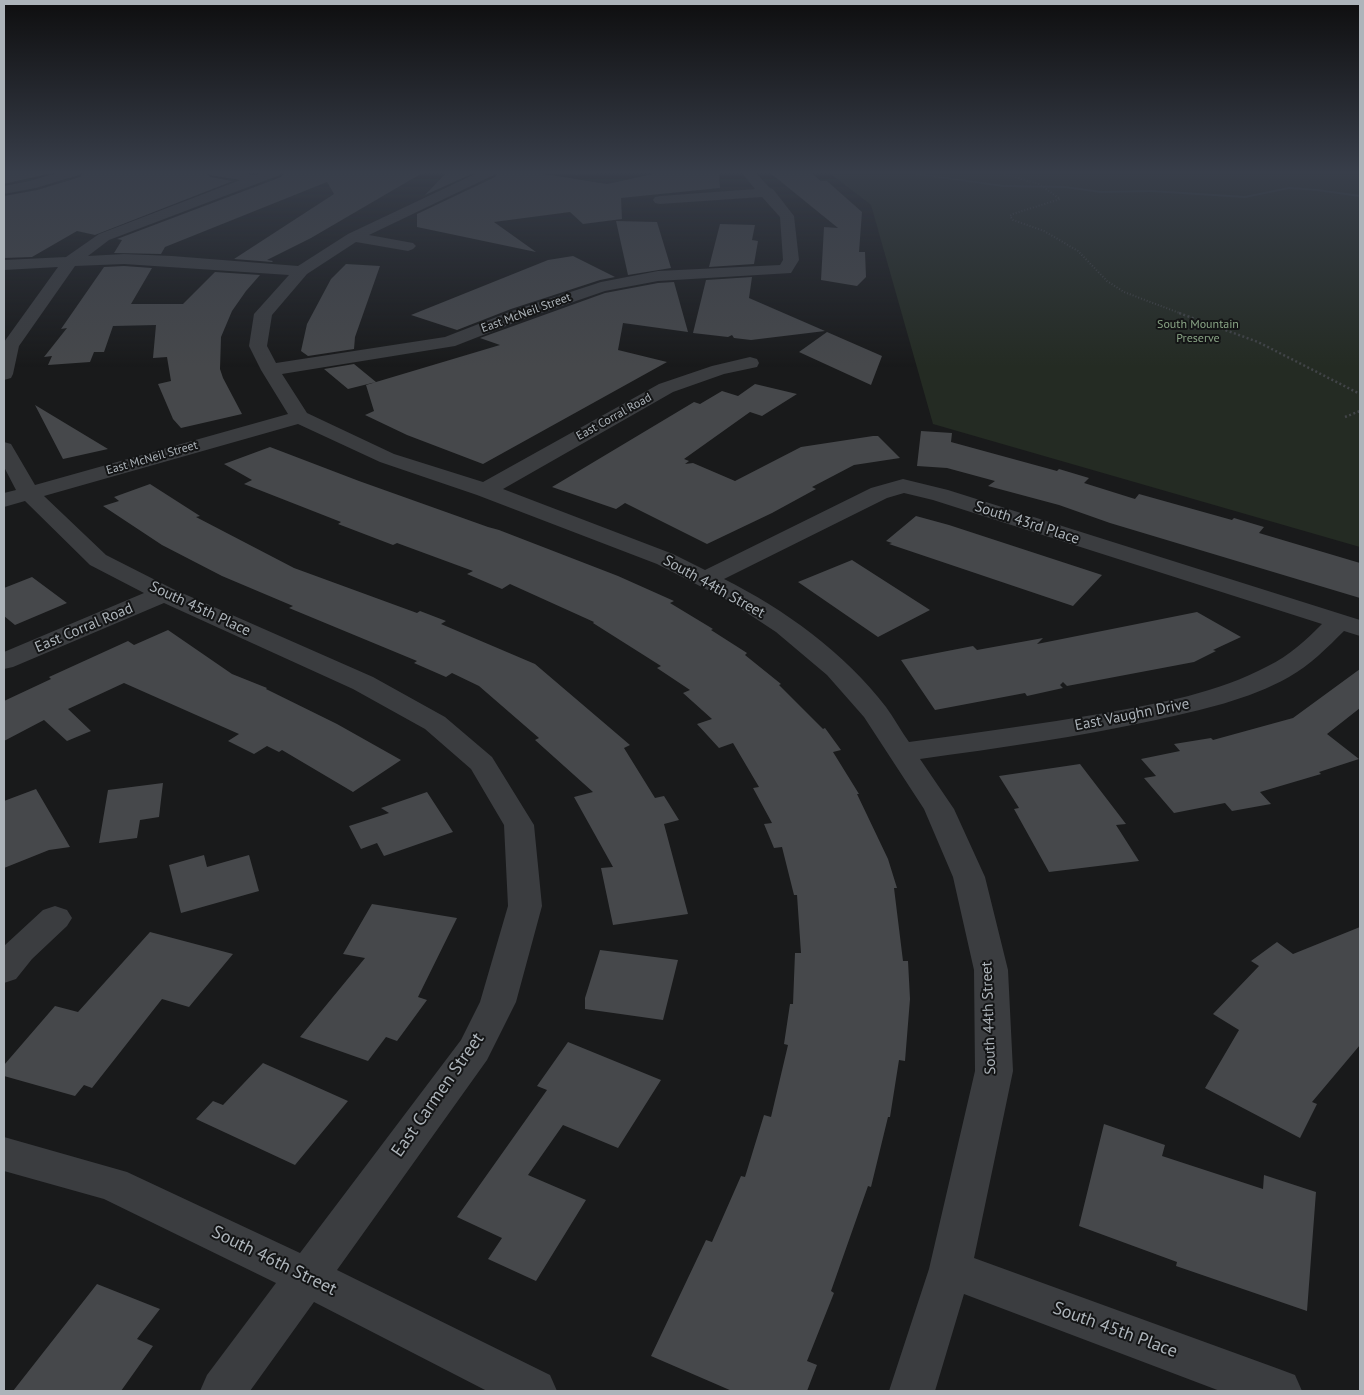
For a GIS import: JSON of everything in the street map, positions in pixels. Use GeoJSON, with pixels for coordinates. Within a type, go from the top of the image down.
{"type":"FeatureCollection","features":[{"type":"Feature","properties":{"kind":"street"},"geometry":{"type":"LineString","coordinates":[[4,374],[10,346],[72,261],[104,237]]}},
{"type":"Feature","properties":{"kind":"street"},"geometry":{"type":"LineString","coordinates":[[300,417],[270,370],[258,346],[263,314],[301,271],[353,237]]}},
{"type":"Feature","properties":{"kind":"street"},"geometry":{"type":"LineString","coordinates":[[354,237],[408,246]]}},
{"type":"Feature","properties":{"kind":"street","name":"East McNeil Street"},"geometry":{"type":"LineString","coordinates":[[270,370],[450,342],[518,315],[600,287],[658,276],[785,270],[792,260],[789,237]]}},
{"type":"Feature","properties":{"kind":"street"},"geometry":{"type":"LineString","coordinates":[[4,265],[124,259],[301,271]]}},
{"type":"Feature","properties":{"kind":"street","name":"East Corral Road"},"geometry":{"type":"LineString","coordinates":[[485,490],[666,388],[719,370],[750,363]]}},
{"type":"Feature","properties":{"kind":"street","name":"East McNeil Street"},"geometry":{"type":"LineString","coordinates":[[4,500],[300,417]]}},
{"type":"Feature","properties":{"kind":"street","name":"South 44th Street"},"geometry":{"type":"LineString","coordinates":[[300,417],[387,458],[485,490],[665,559],[738,596],[785,627],[836,669],[875,712],[939,809],[969,878],[991,970],[994,1071],[950,1269],[912,1391]]}},
{"type":"Feature","properties":{"kind":"street","name":"South 45th Place"},"geometry":{"type":"LineString","coordinates":[[4,448],[28,492],[98,560],[164,594],[363,683],[435,724]]}},
{"type":"Feature","properties":{"kind":"street","name":"South 43rd Place"},"geometry":{"type":"LineString","coordinates":[[705,579],[879,493],[903,486],[940,495],[1349,624]]}},
{"type":"Feature","properties":{"kind":"street","name":"East Corral Road"},"geometry":{"type":"LineString","coordinates":[[4,661],[164,594]]}},
{"type":"Feature","properties":{"kind":"street","name":"East Vaughn Drive"},"geometry":{"type":"LineString","coordinates":[[903,752],[1093,724],[1191,704],[1243,689],[1280,672],[1315,645],[1349,624]]}},
{"type":"Feature","properties":{"kind":"street","name":"East Carmen Street"},"geometry":{"type":"LineString","coordinates":[[223,1391],[474,1050],[498,1002],[525,906],[519,824],[482,763],[435,724]]}},
{"type":"Feature","properties":{"kind":"street"},"geometry":{"type":"LineString","coordinates":[[4,970],[20,950],[55,918]]}},
{"type":"Feature","properties":{"kind":"street","name":"South 46th Street"},"geometry":{"type":"LineString","coordinates":[[4,1154],[113,1184],[307,1276],[534,1391]]}},
{"type":"Feature","properties":{"kind":"street","name":"South 45th Place"},"geometry":{"type":"LineString","coordinates":[[950,1269],[1279,1391]]}},
{"type":"Feature","properties":{"kind":"path"},"geometry":{"type":"LineString","coordinates":[[1052,237],[1078,251],[1107,280],[1124,292],[1258,342],[1360,394]]}},
{"type":"Feature","properties":{"kind":"path"},"geometry":{"type":"LineString","coordinates":[[1344,417],[1360,411]]}},
{"type":"Feature","properties":{"kind":"green space","name":"South Mountain Preserve"},"geometry":{"type":"Polygon","coordinates":[[[880,237],[1360,237],[1360,547],[933,424],[880,237]]]}},
{"type":"Feature","properties":{"kind":"building"},"geometry":{"type":"Polygon","coordinates":[[[4,237],[66,237],[32,257],[4,258],[4,237]]]}},
{"type":"Feature","properties":{"kind":"building"},"geometry":{"type":"Polygon","coordinates":[[[122,237],[190,237],[165,247],[161,254],[114,253],[122,240],[117,239],[122,237]]]}},
{"type":"Feature","properties":{"kind":"building"},"geometry":{"type":"Polygon","coordinates":[[[268,237],[313,237],[267,260],[272,262],[234,259],[268,237]]]}},
{"type":"Feature","properties":{"kind":"building"},"geometry":{"type":"Polygon","coordinates":[[[465,237],[515,237],[536,252],[465,237]]]}},
{"type":"Feature","properties":{"kind":"building"},"geometry":{"type":"Polygon","coordinates":[[[620,237],[662,237],[671,268],[628,275],[620,237]]]}},
{"type":"Feature","properties":{"kind":"building"},"geometry":{"type":"Polygon","coordinates":[[[717,237],[753,237],[752,240],[758,241],[754,264],[709,267],[717,237]]]}},
{"type":"Feature","properties":{"kind":"building"},"geometry":{"type":"Polygon","coordinates":[[[823,237],[860,237],[859,252],[865,252],[866,277],[857,286],[821,280],[823,237]]]}},
{"type":"Feature","properties":{"kind":"building"},"geometry":{"type":"Polygon","coordinates":[[[573,256],[615,277],[600,280],[511,309],[457,330],[411,315],[548,260],[573,256]]]}},
{"type":"Feature","properties":{"kind":"building"},"geometry":{"type":"Polygon","coordinates":[[[346,264],[380,266],[355,337],[354,349],[308,356],[301,351],[307,324],[331,279],[346,264]]]}},
{"type":"Feature","properties":{"kind":"building"},"geometry":{"type":"Polygon","coordinates":[[[104,267],[152,268],[131,304],[183,304],[215,272],[260,275],[232,311],[221,337],[220,369],[242,414],[181,428],[173,419],[158,384],[171,381],[167,357],[153,358],[156,325],[113,326],[104,352],[94,352],[90,362],[48,365],[52,356],[44,357],[67,328],[61,329],[104,267]]]}},
{"type":"Feature","properties":{"kind":"building"},"geometry":{"type":"Polygon","coordinates":[[[752,277],[749,298],[825,331],[751,340],[734,338],[732,335],[728,337],[693,333],[706,280],[752,277]]]}},
{"type":"Feature","properties":{"kind":"building"},"geometry":{"type":"Polygon","coordinates":[[[674,282],[688,332],[623,323],[618,350],[667,362],[483,464],[407,435],[365,415],[374,411],[366,385],[500,345],[480,338],[605,293],[658,283],[674,282]]]}},
{"type":"Feature","properties":{"kind":"building"},"geometry":{"type":"Polygon","coordinates":[[[827,332],[882,356],[871,385],[799,352],[827,332]]]}},
{"type":"Feature","properties":{"kind":"building"},"geometry":{"type":"Polygon","coordinates":[[[354,364],[376,382],[348,389],[324,369],[354,364]]]}},
{"type":"Feature","properties":{"kind":"building"},"geometry":{"type":"Polygon","coordinates":[[[755,384],[797,394],[762,416],[750,412],[684,459],[689,461],[685,464],[693,463],[735,481],[801,447],[873,436],[878,436],[900,458],[854,465],[812,487],[816,489],[772,513],[707,544],[625,503],[616,509],[552,487],[694,402],[700,404],[722,391],[738,396],[755,384]]]}},
{"type":"Feature","properties":{"kind":"building"},"geometry":{"type":"Polygon","coordinates":[[[35,405],[108,449],[63,459],[35,405]]]}},
{"type":"Feature","properties":{"kind":"building"},"geometry":{"type":"Polygon","coordinates":[[[921,431],[952,433],[951,442],[1089,478],[1084,483],[1135,499],[1139,494],[1232,520],[1234,518],[1264,527],[1259,533],[1360,563],[1360,598],[1110,523],[1059,505],[988,486],[995,481],[947,468],[917,466],[921,431]]]}},
{"type":"Feature","properties":{"kind":"building"},"geometry":{"type":"Polygon","coordinates":[[[270,447],[359,481],[499,530],[618,576],[674,601],[670,603],[713,629],[711,630],[747,653],[745,655],[781,684],[779,685],[823,729],[825,728],[841,750],[833,752],[859,794],[857,794],[888,859],[897,888],[894,888],[903,961],[908,961],[910,999],[905,1061],[899,1060],[890,1117],[888,1117],[871,1187],[868,1186],[831,1291],[834,1293],[807,1361],[817,1365],[807,1391],[732,1391],[651,1356],[706,1240],[712,1242],[741,1176],[745,1177],[764,1115],[771,1117],[788,1045],[784,1044],[790,1004],[793,1004],[795,953],[801,953],[797,895],[794,895],[782,847],[774,848],[764,824],[772,823],[753,788],[759,787],[733,743],[719,748],[697,724],[712,719],[683,693],[690,690],[657,668],[661,666],[594,622],[510,584],[502,589],[467,574],[473,571],[397,543],[393,545],[338,524],[341,522],[244,484],[252,480],[224,464],[270,447]]]}},
{"type":"Feature","properties":{"kind":"building"},"geometry":{"type":"Polygon","coordinates":[[[150,484],[200,516],[196,517],[294,568],[417,613],[420,611],[446,621],[441,624],[535,664],[630,745],[624,748],[655,798],[664,796],[679,820],[664,824],[688,914],[613,925],[601,868],[613,867],[574,797],[593,792],[535,740],[539,738],[479,686],[452,673],[446,677],[414,663],[417,661],[289,608],[293,606],[222,576],[162,545],[103,506],[119,501],[114,497],[150,484]]]}},
{"type":"Feature","properties":{"kind":"building"},"geometry":{"type":"Polygon","coordinates":[[[916,516],[1102,575],[1073,606],[889,544],[892,543],[886,541],[916,516]]]}},
{"type":"Feature","properties":{"kind":"building"},"geometry":{"type":"Polygon","coordinates":[[[852,560],[930,610],[878,637],[798,582],[852,560]]]}},
{"type":"Feature","properties":{"kind":"building"},"geometry":{"type":"Polygon","coordinates":[[[32,577],[67,603],[15,625],[4,616],[4,588],[32,577]]]}},
{"type":"Feature","properties":{"kind":"building"},"geometry":{"type":"Polygon","coordinates":[[[1197,612],[1241,637],[1213,650],[1216,651],[1194,662],[1067,686],[1063,682],[1060,685],[1063,688],[1027,696],[1025,693],[935,710],[901,660],[973,646],[977,650],[1043,638],[1037,644],[1197,612]]]}},
{"type":"Feature","properties":{"kind":"building"},"geometry":{"type":"Polygon","coordinates":[[[168,630],[232,674],[267,688],[401,760],[353,792],[282,750],[279,752],[267,746],[254,754],[228,741],[239,734],[124,683],[68,709],[91,731],[67,741],[44,720],[4,741],[4,701],[51,679],[49,677],[128,641],[134,645],[168,630]]]}},
{"type":"Feature","properties":{"kind":"building"},"geometry":{"type":"Polygon","coordinates":[[[1360,669],[1360,708],[1327,734],[1359,759],[1319,772],[1321,774],[1260,792],[1271,804],[1232,811],[1225,803],[1174,813],[1144,778],[1156,776],[1141,759],[1180,751],[1174,744],[1211,738],[1213,740],[1293,718],[1360,669]]]}},
{"type":"Feature","properties":{"kind":"building"},"geometry":{"type":"Polygon","coordinates":[[[1080,764],[1126,824],[1116,825],[1139,861],[1049,872],[1014,809],[1019,808],[999,776],[1080,764]]]}},
{"type":"Feature","properties":{"kind":"building"},"geometry":{"type":"Polygon","coordinates":[[[163,783],[159,817],[140,820],[137,838],[99,843],[108,790],[163,783]]]}},
{"type":"Feature","properties":{"kind":"building"},"geometry":{"type":"Polygon","coordinates":[[[36,789],[70,847],[49,850],[4,868],[4,801],[36,789]]]}},
{"type":"Feature","properties":{"kind":"building"},"geometry":{"type":"Polygon","coordinates":[[[427,792],[453,832],[384,856],[377,843],[361,849],[349,826],[389,813],[381,808],[427,792]]]}},
{"type":"Feature","properties":{"kind":"building"},"geometry":{"type":"Polygon","coordinates":[[[204,855],[207,867],[249,855],[259,891],[181,913],[169,865],[204,855]]]}},
{"type":"Feature","properties":{"kind":"building"},"geometry":{"type":"Polygon","coordinates":[[[372,904],[457,918],[418,997],[427,1000],[397,1041],[386,1037],[368,1061],[300,1037],[365,958],[343,954],[372,904]]]}},
{"type":"Feature","properties":{"kind":"building"},"geometry":{"type":"Polygon","coordinates":[[[1360,927],[1360,1045],[1312,1102],[1317,1104],[1300,1138],[1205,1088],[1239,1030],[1213,1014],[1259,966],[1251,961],[1277,942],[1293,954],[1360,927]]]}},
{"type":"Feature","properties":{"kind":"building"},"geometry":{"type":"Polygon","coordinates":[[[150,932],[233,954],[189,1007],[162,999],[92,1088],[84,1085],[75,1096],[4,1076],[4,1065],[55,1006],[78,1012],[150,932]]]}},
{"type":"Feature","properties":{"kind":"building"},"geometry":{"type":"Polygon","coordinates":[[[600,950],[678,960],[663,1020],[585,1009],[585,998],[600,950]]]}},
{"type":"Feature","properties":{"kind":"building"},"geometry":{"type":"Polygon","coordinates":[[[568,1042],[661,1080],[618,1148],[563,1125],[528,1175],[586,1200],[536,1281],[488,1259],[502,1238],[457,1217],[547,1090],[537,1086],[568,1042]]]}},
{"type":"Feature","properties":{"kind":"building"},"geometry":{"type":"Polygon","coordinates":[[[263,1063],[348,1101],[295,1165],[196,1119],[213,1101],[223,1105],[263,1063]]]}},
{"type":"Feature","properties":{"kind":"building"},"geometry":{"type":"Polygon","coordinates":[[[1104,1124],[1165,1145],[1162,1156],[1263,1189],[1264,1175],[1316,1192],[1307,1311],[1176,1266],[1177,1262],[1079,1226],[1104,1124]]]}},
{"type":"Feature","properties":{"kind":"building"},"geometry":{"type":"Polygon","coordinates":[[[97,1284],[160,1309],[137,1339],[153,1346],[121,1391],[13,1391],[97,1284]]]}}]}
